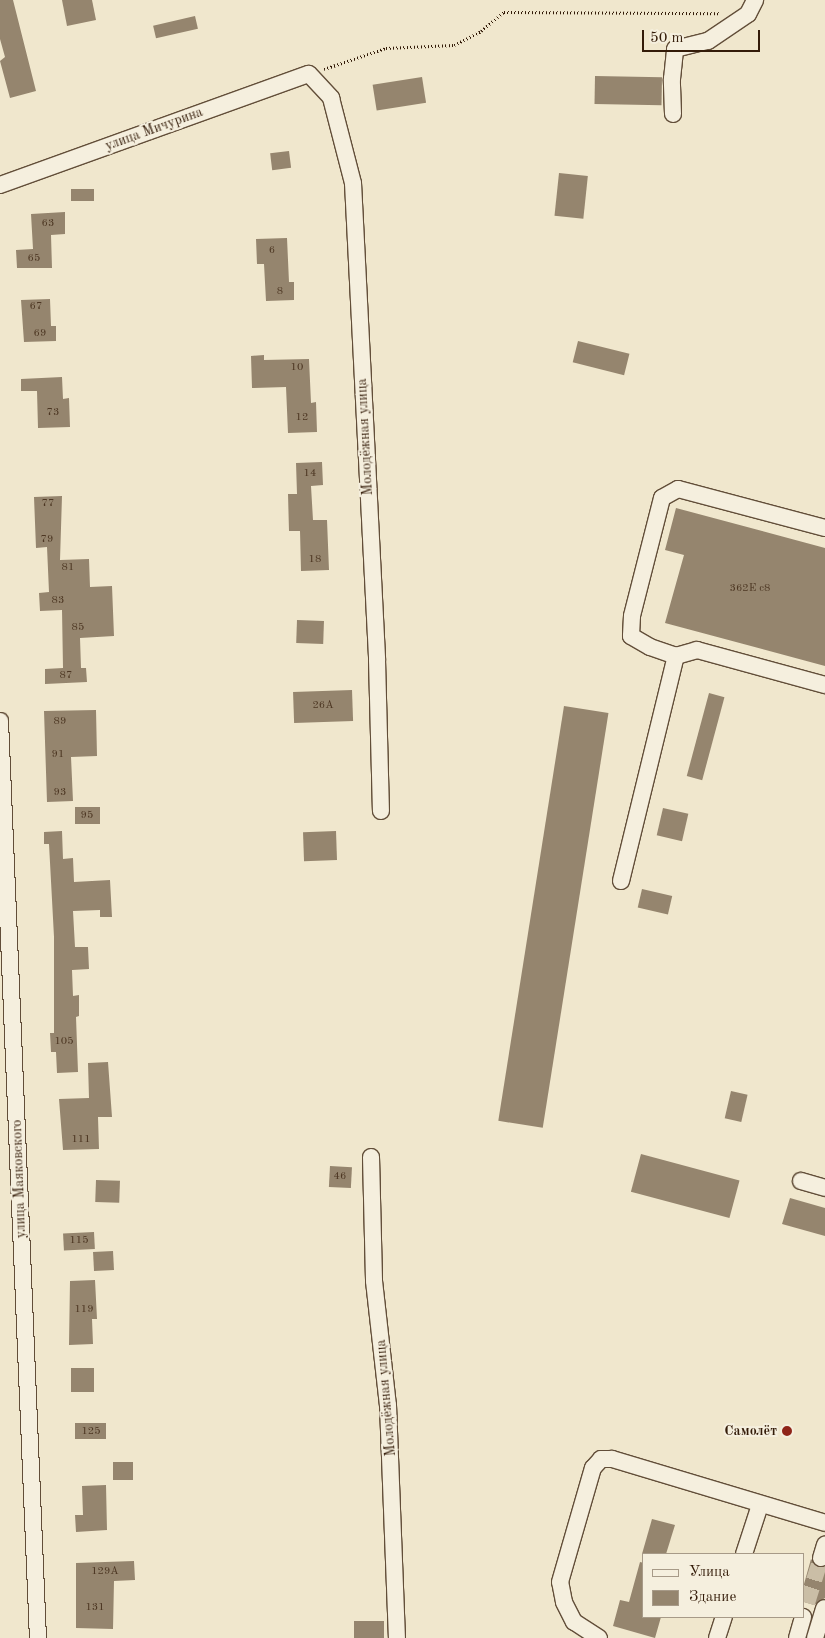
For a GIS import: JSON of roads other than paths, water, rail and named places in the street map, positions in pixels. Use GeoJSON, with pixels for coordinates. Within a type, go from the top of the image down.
{"type":"FeatureCollection","features":[{"type":"Feature","properties":{"kind":"street"},"geometry":{"type":"LineString","coordinates":[[673,114],[672,79],[675,49],[708,41],[752,7]]}},
{"type":"Feature","properties":{"kind":"street","name":"улица Мичурина"},"geometry":{"type":"LineString","coordinates":[[0,185],[309,74]]}},
{"type":"Feature","properties":{"kind":"street","name":"Молодёжная улица"},"geometry":{"type":"LineString","coordinates":[[309,74],[331,98],[353,183],[377,660],[381,811]]}},
{"type":"Feature","properties":{"kind":"street"},"geometry":{"type":"LineString","coordinates":[[825,528],[678,489],[662,498],[632,616],[631,636],[650,647],[676,656],[697,650],[825,685]]}},
{"type":"Feature","properties":{"kind":"street"},"geometry":{"type":"LineString","coordinates":[[621,881],[676,656]]}},
{"type":"Feature","properties":{"kind":"street","name":"улица Маяковского"},"geometry":{"type":"LineString","coordinates":[[0,721],[38,1638]]}},
{"type":"Feature","properties":{"kind":"street","name":"Молодёжная улица"},"geometry":{"type":"LineString","coordinates":[[371,1158],[374,1281],[388,1405],[397,1638]]}},
{"type":"Feature","properties":{"kind":"street"},"geometry":{"type":"LineString","coordinates":[[801,1181],[825,1188]]}},
{"type":"Feature","properties":{"kind":"street"},"geometry":{"type":"LineString","coordinates":[[599,1638],[574,1622],[564,1602],[560,1582],[593,1468],[601,1460],[612,1459],[825,1524]]}},
{"type":"Feature","properties":{"kind":"street"},"geometry":{"type":"LineString","coordinates":[[744,1553],[760,1505]]}},
{"type":"Feature","properties":{"kind":"street"},"geometry":{"type":"LineString","coordinates":[[815,1638],[824,1608]]}},
{"type":"Feature","properties":{"kind":"street"},"geometry":{"type":"LineString","coordinates":[[717,1638],[724,1618]]}},
{"type":"Feature","properties":{"kind":"street"},"geometry":{"type":"LineString","coordinates":[[797,1638],[803,1618]]}},
{"type":"Feature","properties":{"kind":"tunnel"},"geometry":{"type":"LineString","coordinates":[[807,1603],[821,1558]]}},
{"type":"Feature","properties":{"kind":"place","name":"Самолёт"},"geometry":{"type":"Point","coordinates":[787,1431]}}]}
